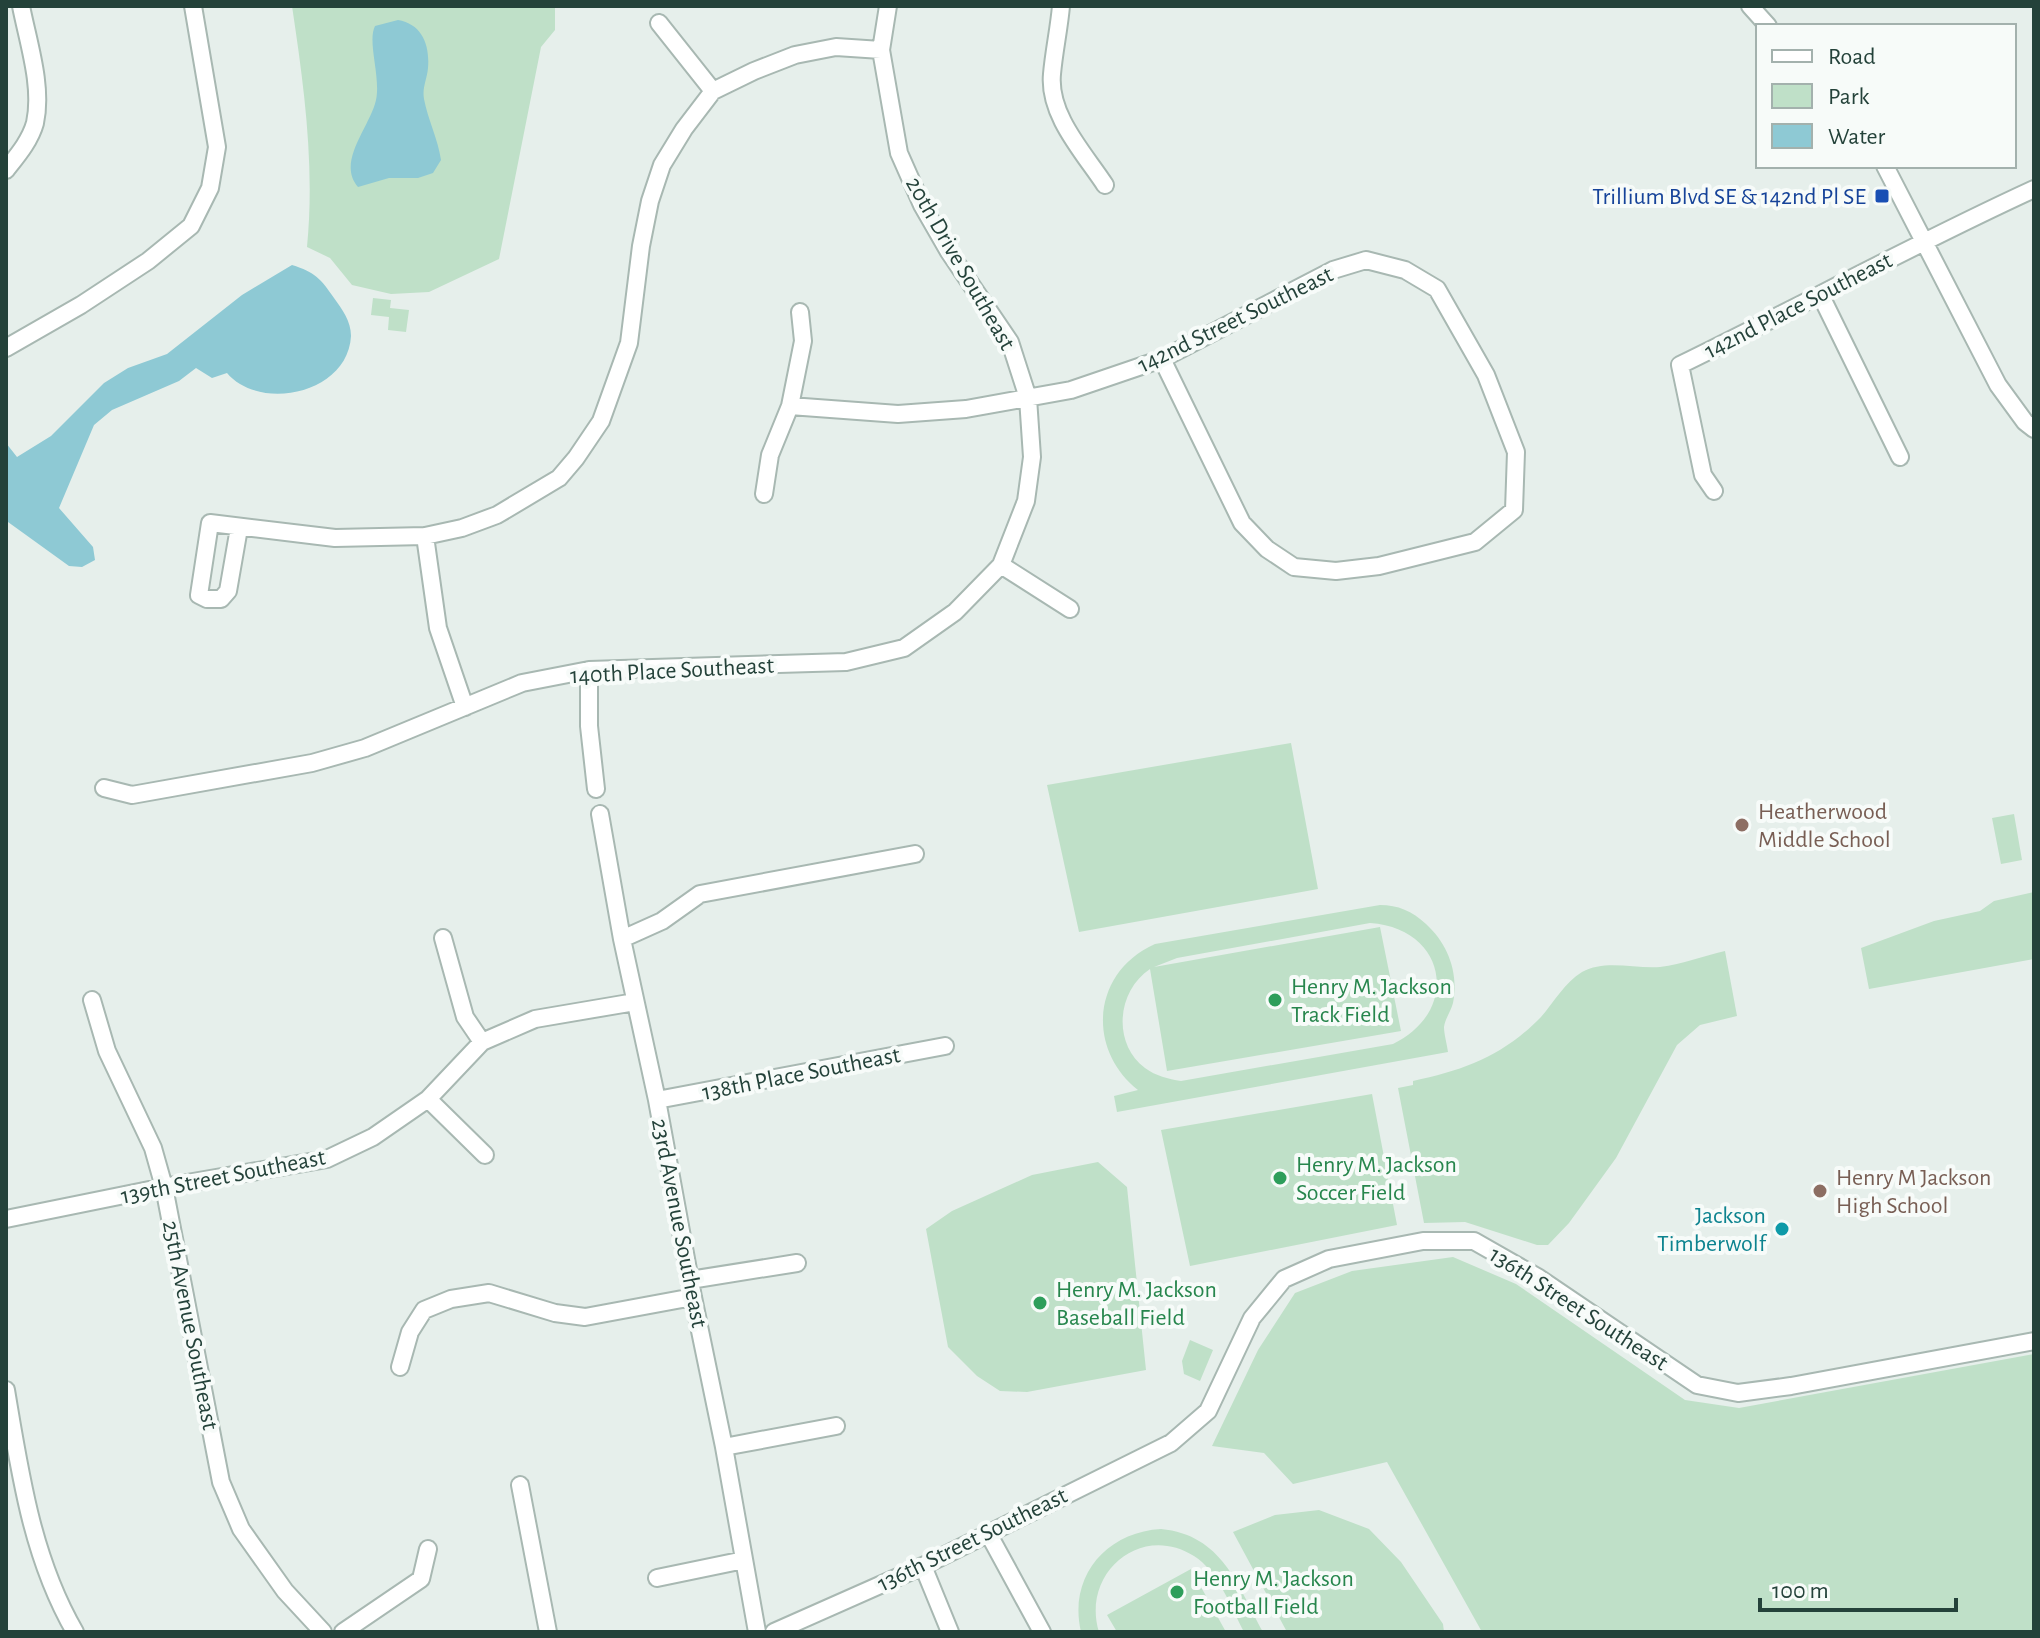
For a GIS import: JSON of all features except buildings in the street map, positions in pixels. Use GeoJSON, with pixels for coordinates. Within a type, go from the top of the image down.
{"type":"FeatureCollection","features":[{"type":"Feature","properties":{"kind":"street"},"geometry":{"type":"LineString","coordinates":[[6,170],[25,146],[35,122],[36,84],[21,6]]}},
{"type":"Feature","properties":{"kind":"street"},"geometry":{"type":"LineString","coordinates":[[6,348],[81,305],[148,261],[191,226],[210,188],[217,147],[193,6]]}},
{"type":"Feature","properties":{"kind":"street","name":"20th Drive Southeast"},"geometry":{"type":"LineString","coordinates":[[888,6],[881,50],[899,153],[922,205],[949,252],[1010,342],[1028,398],[1032,457],[1026,501],[1001,565]]}},
{"type":"Feature","properties":{"kind":"street"},"geometry":{"type":"LineString","coordinates":[[1061,6],[1051,77],[1058,113],[1105,185]]}},
{"type":"Feature","properties":{"kind":"street"},"geometry":{"type":"LineString","coordinates":[[1750,6],[1766,24]]}},
{"type":"Feature","properties":{"kind":"street"},"geometry":{"type":"LineString","coordinates":[[659,23],[713,91]]}},
{"type":"Feature","properties":{"kind":"street"},"geometry":{"type":"LineString","coordinates":[[239,528],[228,591],[221,599],[207,599],[199,595],[210,523],[335,538],[425,536],[462,528],[497,515],[559,478],[601,421],[629,343],[650,201],[662,165],[684,129],[713,91],[795,55],[836,47],[881,50]]}},
{"type":"Feature","properties":{"kind":"street"},"geometry":{"type":"LineString","coordinates":[[1886,168],[1998,385],[2025,422],[2034,429]]}},
{"type":"Feature","properties":{"kind":"street","name":"142nd Place Southeast"},"geometry":{"type":"LineString","coordinates":[[1714,491],[1703,475],[1680,365],[1821,296],[1924,240],[2034,189]]}},
{"type":"Feature","properties":{"kind":"street","name":"142nd Street Southeast"},"geometry":{"type":"LineString","coordinates":[[790,406],[898,414],[966,409],[1071,390],[1162,359],[1333,270],[1366,260],[1405,270],[1437,289],[1486,375],[1516,452],[1514,510],[1475,542],[1379,566],[1336,571],[1294,567],[1267,549],[1242,523],[1162,359]]}},
{"type":"Feature","properties":{"kind":"street"},"geometry":{"type":"LineString","coordinates":[[1821,296],[1900,457]]}},
{"type":"Feature","properties":{"kind":"street"},"geometry":{"type":"LineString","coordinates":[[764,494],[770,455],[790,406],[803,341],[800,312]]}},
{"type":"Feature","properties":{"kind":"street"},"geometry":{"type":"LineString","coordinates":[[425,536],[438,628],[465,707]]}},
{"type":"Feature","properties":{"kind":"street"},"geometry":{"type":"LineString","coordinates":[[1001,565],[1070,609]]}},
{"type":"Feature","properties":{"kind":"street","name":"140th Place Southeast"},"geometry":{"type":"LineString","coordinates":[[104,788],[132,795],[312,763],[365,748],[522,683],[589,670],[846,662],[904,648],[955,612],[1001,565]]}},
{"type":"Feature","properties":{"kind":"street"},"geometry":{"type":"LineString","coordinates":[[589,670],[589,726],[596,789]]}},
{"type":"Feature","properties":{"kind":"street","name":"23rd Avenue Southeast"},"geometry":{"type":"LineString","coordinates":[[600,814],[622,939],[657,1100],[724,1447],[757,1632]]}},
{"type":"Feature","properties":{"kind":"street"},"geometry":{"type":"LineString","coordinates":[[622,939],[662,921],[700,894],[915,854]]}},
{"type":"Feature","properties":{"kind":"street"},"geometry":{"type":"LineString","coordinates":[[443,938],[465,1017],[482,1042]]}},
{"type":"Feature","properties":{"kind":"street","name":"25th Avenue Southeast"},"geometry":{"type":"LineString","coordinates":[[92,1000],[107,1051],[153,1148],[164,1187],[221,1482],[241,1529],[285,1591],[323,1632]]}},
{"type":"Feature","properties":{"kind":"street","name":"139th Street Southeast"},"geometry":{"type":"LineString","coordinates":[[6,1219],[164,1187],[327,1159],[373,1137],[428,1099],[482,1042],[535,1019],[635,1002]]}},
{"type":"Feature","properties":{"kind":"street","name":"138th Place Southeast"},"geometry":{"type":"LineString","coordinates":[[657,1100],[945,1046]]}},
{"type":"Feature","properties":{"kind":"street"},"geometry":{"type":"LineString","coordinates":[[428,1099],[485,1155]]}},
{"type":"Feature","properties":{"kind":"street","name":"136th Street Southeast"},"geometry":{"type":"LineString","coordinates":[[774,1632],[923,1566],[1171,1443],[1208,1411],[1252,1318],[1284,1279],[1329,1259],[1423,1241],[1474,1241],[1539,1278],[1697,1385],[1738,1393],[2034,1341]]}},
{"type":"Feature","properties":{"kind":"street"},"geometry":{"type":"LineString","coordinates":[[400,1367],[410,1332],[424,1310],[451,1299],[489,1293],[555,1313],[585,1317],[797,1263]]}},
{"type":"Feature","properties":{"kind":"street"},"geometry":{"type":"LineString","coordinates":[[6,1390],[36,1539],[57,1596],[75,1632]]}},
{"type":"Feature","properties":{"kind":"street"},"geometry":{"type":"LineString","coordinates":[[724,1447],[836,1426]]}},
{"type":"Feature","properties":{"kind":"street"},"geometry":{"type":"LineString","coordinates":[[520,1485],[548,1632]]}},
{"type":"Feature","properties":{"kind":"street"},"geometry":{"type":"LineString","coordinates":[[988,1533],[1042,1632]]}},
{"type":"Feature","properties":{"kind":"street"},"geometry":{"type":"LineString","coordinates":[[343,1632],[421,1579],[428,1549]]}},
{"type":"Feature","properties":{"kind":"street"},"geometry":{"type":"LineString","coordinates":[[657,1578],[744,1560]]}},
{"type":"Feature","properties":{"kind":"street"},"geometry":{"type":"LineString","coordinates":[[923,1566],[950,1632]]}},
{"type":"Feature","properties":{"kind":"green space"},"geometry":{"type":"Polygon","coordinates":[[[292,6],[555,6],[555,30],[541,47],[499,259],[429,292],[391,294],[352,285],[330,258],[307,247],[309,156],[292,6]]]}},
{"type":"Feature","properties":{"kind":"green space"},"geometry":{"type":"Polygon","coordinates":[[[373,298],[391,300],[390,308],[409,310],[406,332],[388,330],[389,317],[371,315],[373,298]]]}},
{"type":"Feature","properties":{"kind":"green space"},"geometry":{"type":"Polygon","coordinates":[[[1291,743],[1318,889],[1079,932],[1047,785],[1291,743]]]}},
{"type":"Feature","properties":{"kind":"green space"},"geometry":{"type":"Polygon","coordinates":[[[2014,814],[2022,860],[2001,864],[1992,818],[2014,814]]]}},
{"type":"Feature","properties":{"kind":"green space"},"geometry":{"type":"Polygon","coordinates":[[[2034,892],[2034,959],[1869,989],[1861,948],[1934,921],[1980,911],[1994,901],[2034,892]]]}},
{"type":"Feature","properties":{"kind":"green space"},"geometry":{"type":"Polygon","coordinates":[[[1380,905],[1404,910],[1421,919],[1434,932],[1450,960],[1454,992],[1444,1027],[1448,1052],[1117,1112],[1114,1096],[1138,1090],[1121,1073],[1110,1054],[1104,1033],[1103,1012],[1108,992],[1118,973],[1134,957],[1155,944],[1380,905]],[[1370,923],[1177,958],[1154,967],[1380,927],[1401,1031],[1167,1071],[1150,969],[1139,979],[1125,1003],[1123,1031],[1127,1045],[1145,1068],[1162,1077],[1181,1081],[1393,1044],[1415,1029],[1429,1011],[1436,992],[1436,973],[1429,955],[1415,939],[1396,928],[1370,923]]]}},
{"type":"Feature","properties":{"kind":"green space"},"geometry":{"type":"Polygon","coordinates":[[[1725,951],[1737,1016],[1700,1025],[1677,1045],[1616,1158],[1569,1223],[1548,1245],[1537,1245],[1465,1222],[1424,1223],[1398,1088],[1450,1072],[1498,1051],[1541,1017],[1570,981],[1591,968],[1610,965],[1660,967],[1725,951]]]}},
{"type":"Feature","properties":{"kind":"green space","name":"Henry M. Jackson Soccer Field"},"geometry":{"type":"Polygon","coordinates":[[[1372,1094],[1397,1225],[1190,1266],[1161,1130],[1372,1094]]]}},
{"type":"Feature","properties":{"kind":"green space","name":"Henry M. Jackson Baseball Field"},"geometry":{"type":"Polygon","coordinates":[[[1098,1162],[1127,1187],[1146,1370],[1027,1392],[1000,1391],[977,1376],[948,1347],[926,1229],[952,1211],[1032,1175],[1098,1162]]]}},
{"type":"Feature","properties":{"kind":"green space"},"geometry":{"type":"Polygon","coordinates":[[[1453,1257],[1516,1284],[1685,1400],[1739,1408],[2034,1354],[2034,1632],[1482,1632],[1387,1462],[1293,1484],[1264,1453],[1212,1446],[1258,1350],[1295,1293],[1352,1271],[1453,1257]]]}},
{"type":"Feature","properties":{"kind":"green space"},"geometry":{"type":"Polygon","coordinates":[[[1190,1340],[1213,1350],[1200,1381],[1184,1374],[1182,1361],[1190,1340]]]}},
{"type":"Feature","properties":{"kind":"green space"},"geometry":{"type":"Polygon","coordinates":[[[1319,1510],[1369,1529],[1401,1562],[1443,1624],[1444,1632],[1287,1632],[1233,1532],[1275,1515],[1319,1510]]]}},
{"type":"Feature","properties":{"kind":"green space"},"geometry":{"type":"Polygon","coordinates":[[[1161,1529],[1182,1533],[1213,1552],[1235,1580],[1263,1632],[1244,1632],[1223,1590],[1203,1563],[1174,1547],[1154,1545],[1135,1550],[1107,1574],[1099,1591],[1096,1611],[1099,1632],[1081,1632],[1078,1612],[1080,1593],[1096,1561],[1108,1548],[1123,1539],[1161,1529]]]}},
{"type":"Feature","properties":{"kind":"green space","name":"Henry M. Jackson Football Field"},"geometry":{"type":"Polygon","coordinates":[[[1191,1569],[1226,1632],[1117,1632],[1107,1615],[1191,1569]]]}},
{"type":"Feature","properties":{"kind":"water"},"geometry":{"type":"Polygon","coordinates":[[[398,20],[419,31],[426,44],[428,59],[424,99],[441,160],[433,173],[418,178],[389,178],[358,187],[352,177],[352,156],[373,110],[377,91],[373,33],[375,26],[398,20]]]}},
{"type":"Feature","properties":{"kind":"water"},"geometry":{"type":"Polygon","coordinates":[[[292,265],[321,281],[348,320],[351,336],[346,356],[335,372],[300,391],[280,394],[260,392],[242,385],[227,373],[212,378],[196,368],[179,381],[112,410],[94,425],[59,508],[93,547],[95,560],[82,567],[69,566],[8,522],[6,443],[17,457],[51,436],[104,383],[128,368],[167,354],[242,295],[292,265]]]}},
{"type":"Feature","properties":{"kind":"place","name":"Trillium Blvd SE & 142nd Pl SE"},"geometry":{"type":"Point","coordinates":[1882,196]}},
{"type":"Feature","properties":{"kind":"place","name":"Heatherwood Middle School"},"geometry":{"type":"Point","coordinates":[1742,825]}},
{"type":"Feature","properties":{"kind":"place","name":"Henry M. Jackson Track Field"},"geometry":{"type":"Point","coordinates":[1275,1000]}},
{"type":"Feature","properties":{"kind":"place","name":"Henry M. Jackson Soccer Field"},"geometry":{"type":"Point","coordinates":[1280,1178]}},
{"type":"Feature","properties":{"kind":"place","name":"Henry M Jackson High School"},"geometry":{"type":"Point","coordinates":[1820,1191]}},
{"type":"Feature","properties":{"kind":"place","name":"Jackson Timberwolf"},"geometry":{"type":"Point","coordinates":[1782,1229]}},
{"type":"Feature","properties":{"kind":"place","name":"Henry M. Jackson Baseball Field"},"geometry":{"type":"Point","coordinates":[1040,1303]}},
{"type":"Feature","properties":{"kind":"place","name":"Henry M. Jackson Football Field"},"geometry":{"type":"Point","coordinates":[1177,1592]}}]}
